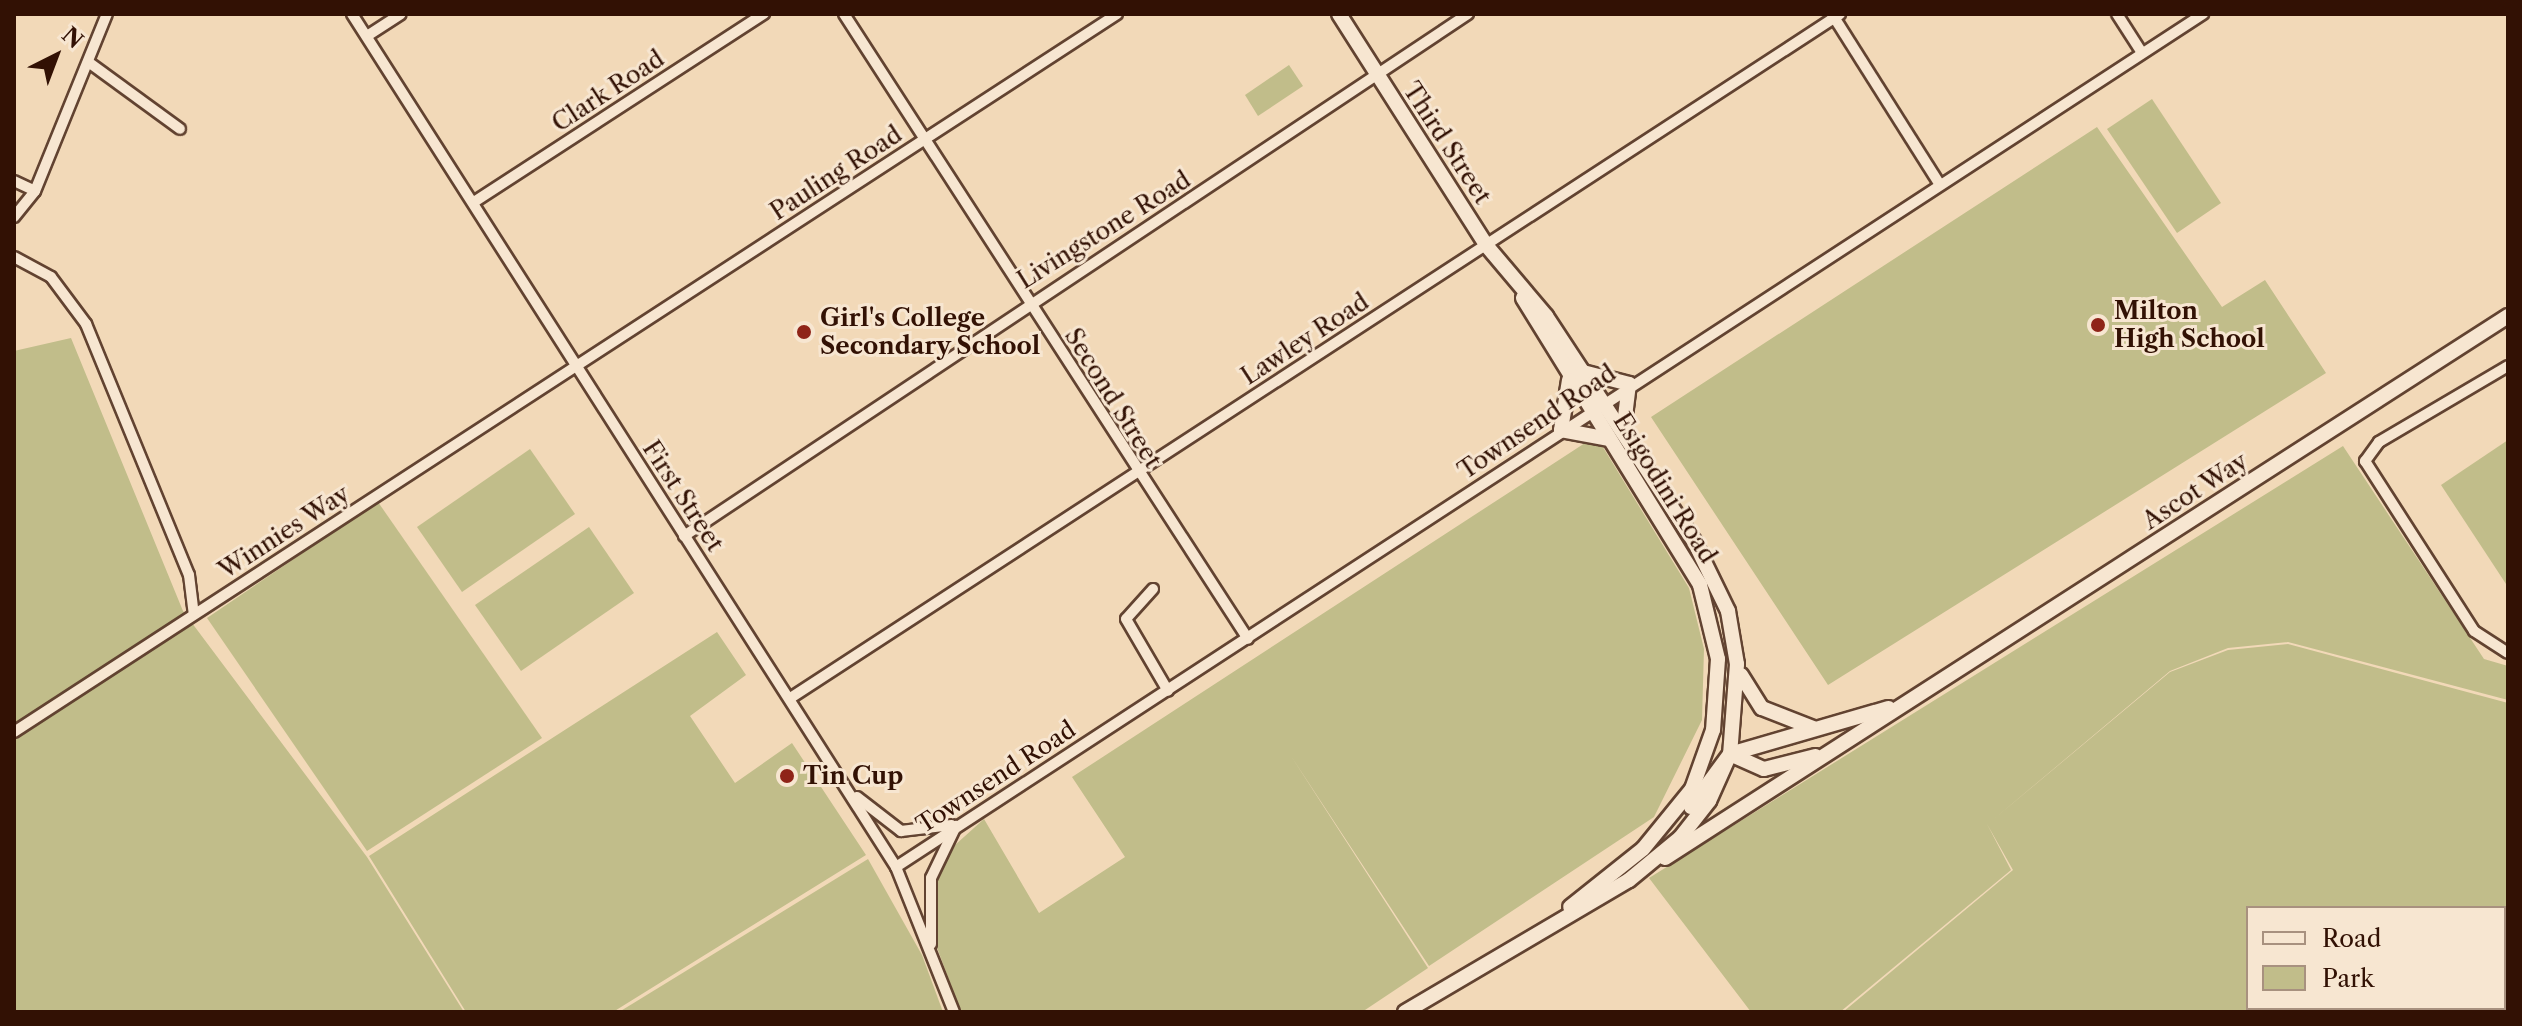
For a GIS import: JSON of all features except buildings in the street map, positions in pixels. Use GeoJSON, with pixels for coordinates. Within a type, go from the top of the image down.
{"type":"FeatureCollection","features":[{"type":"Feature","properties":{"kind":"main road","name":"Third Street"},"geometry":{"type":"LineString","coordinates":[[1339,14],[1486,245],[1521,294],[1546,316],[1576,376],[1589,411]]}},
{"type":"Feature","properties":{"kind":"main road","name":"Ascot Way"},"geometry":{"type":"LineString","coordinates":[[1654,863],[1693,846],[1830,752],[2508,316]]}},
{"type":"Feature","properties":{"kind":"main road","name":"Third Street"},"geometry":{"type":"LineString","coordinates":[[1576,376],[1603,402]]}},
{"type":"Feature","properties":{"kind":"main road"},"geometry":{"type":"LineString","coordinates":[[1608,440],[1561,430],[1576,376],[1629,384],[1623,433]]}},
{"type":"Feature","properties":{"kind":"main road","name":"Esigodini Road"},"geometry":{"type":"LineString","coordinates":[[1405,1012],[1565,911],[1654,863],[1697,820],[1730,754],[1737,664],[1717,579],[1603,402]]}},
{"type":"Feature","properties":{"kind":"main road","name":"Esigodini Road"},"geometry":{"type":"LineString","coordinates":[[1565,911],[1666,827],[1707,754],[1718,659],[1700,585],[1589,411]]}},
{"type":"Feature","properties":{"kind":"main road"},"geometry":{"type":"LineString","coordinates":[[1718,659],[1727,679],[1730,754]]}},
{"type":"Feature","properties":{"kind":"main road"},"geometry":{"type":"LineString","coordinates":[[1737,664],[1762,708],[1819,729]]}},
{"type":"Feature","properties":{"kind":"main road"},"geometry":{"type":"LineString","coordinates":[[1666,827],[1690,809],[1730,754],[1906,703]]}},
{"type":"Feature","properties":{"kind":"main road"},"geometry":{"type":"LineString","coordinates":[[1730,754],[1764,769],[1830,752]]}},
{"type":"Feature","properties":{"kind":"main road","name":"Esigodini Road"},"geometry":{"type":"LineString","coordinates":[[1423,1012],[1452,983]]}},
{"type":"Feature","properties":{"kind":"street"},"geometry":{"type":"LineString","coordinates":[[14,217],[35,191],[91,64],[107,14]]}},
{"type":"Feature","properties":{"kind":"street","name":"First Street"},"geometry":{"type":"LineString","coordinates":[[352,14],[684,536],[792,697],[896,867],[954,1012]]}},
{"type":"Feature","properties":{"kind":"street"},"geometry":{"type":"LineString","coordinates":[[367,36],[401,14]]}},
{"type":"Feature","properties":{"kind":"street","name":"Clark Road"},"geometry":{"type":"LineString","coordinates":[[474,202],[764,14]]}},
{"type":"Feature","properties":{"kind":"street","name":"Second Street"},"geometry":{"type":"LineString","coordinates":[[844,14],[1136,472],[1248,639]]}},
{"type":"Feature","properties":{"kind":"street","name":"Pauling Road"},"geometry":{"type":"LineString","coordinates":[[575,365],[1117,14]]}},
{"type":"Feature","properties":{"kind":"street","name":"Livingstone Road"},"geometry":{"type":"LineString","coordinates":[[684,536],[1029,300],[1468,14]]}},
{"type":"Feature","properties":{"kind":"street"},"geometry":{"type":"LineString","coordinates":[[2117,14],[2142,53]]}},
{"type":"Feature","properties":{"kind":"street","name":"Townsend Road"},"geometry":{"type":"LineString","coordinates":[[896,867],[957,824],[1248,639],[1629,384],[2203,14]]}},
{"type":"Feature","properties":{"kind":"street"},"geometry":{"type":"LineString","coordinates":[[1836,15],[1939,183]]}},
{"type":"Feature","properties":{"kind":"street","name":"Lawley Road"},"geometry":{"type":"LineString","coordinates":[[792,697],[1836,15]]}},
{"type":"Feature","properties":{"kind":"street"},"geometry":{"type":"LineString","coordinates":[[91,64],[180,129]]}},
{"type":"Feature","properties":{"kind":"street"},"geometry":{"type":"LineString","coordinates":[[14,181],[35,191]]}},
{"type":"Feature","properties":{"kind":"street"},"geometry":{"type":"LineString","coordinates":[[14,257],[51,277],[86,324],[189,575],[194,614]]}},
{"type":"Feature","properties":{"kind":"street","name":"Winnies Way"},"geometry":{"type":"LineString","coordinates":[[14,732],[575,365]]}},
{"type":"Feature","properties":{"kind":"street"},"geometry":{"type":"LineString","coordinates":[[2508,366],[2379,442],[2365,461],[2370,474],[2474,631],[2508,653]]}},
{"type":"Feature","properties":{"kind":"street"},"geometry":{"type":"LineString","coordinates":[[1153,589],[1126,619],[1168,691]]}},
{"type":"Feature","properties":{"kind":"street"},"geometry":{"type":"LineString","coordinates":[[849,791],[901,831],[957,824]]}},
{"type":"Feature","properties":{"kind":"street"},"geometry":{"type":"LineString","coordinates":[[932,951],[929,888],[957,824]]}},
{"type":"Feature","properties":{"kind":"green space"},"geometry":{"type":"Polygon","coordinates":[[[1289,65],[1303,86],[1258,116],[1245,95],[1289,65]]]}},
{"type":"Feature","properties":{"kind":"green space"},"geometry":{"type":"Polygon","coordinates":[[[2152,99],[2221,203],[2177,233],[2107,129],[2152,99]]]}},
{"type":"Feature","properties":{"kind":"green space","name":"Milton High School"},"geometry":{"type":"Polygon","coordinates":[[[2097,127],[2222,307],[2265,280],[2326,373],[1828,685],[1651,417],[2097,127]]]}},
{"type":"Feature","properties":{"kind":"green space"},"geometry":{"type":"Polygon","coordinates":[[[71,338],[183,611],[367,857],[464,1012],[14,1012],[14,351],[71,338]]]}},
{"type":"Feature","properties":{"kind":"green space"},"geometry":{"type":"Polygon","coordinates":[[[2508,440],[2508,587],[2441,485],[2508,440]]]}},
{"type":"Feature","properties":{"kind":"green space"},"geometry":{"type":"Polygon","coordinates":[[[1585,443],[1601,444],[1689,588],[1704,649],[1702,720],[1654,817],[1429,966],[1291,756],[1428,968],[1362,1012],[961,1012],[936,945],[932,905],[932,879],[955,845],[984,819],[1039,913],[1125,857],[1072,777],[1585,443]]]}},
{"type":"Feature","properties":{"kind":"green space"},"geometry":{"type":"Polygon","coordinates":[[[2343,446],[2484,659],[2508,666],[2508,700],[2288,642],[2228,648],[2170,671],[1994,819],[2170,672],[2228,650],[2288,644],[2508,703],[2508,1012],[1843,1012],[2013,870],[1987,824],[2011,870],[1840,1012],[1751,1012],[1649,878],[2343,446]]]}},
{"type":"Feature","properties":{"kind":"green space"},"geometry":{"type":"Polygon","coordinates":[[[530,449],[575,514],[462,592],[417,527],[530,449]]]}},
{"type":"Feature","properties":{"kind":"green space"},"geometry":{"type":"Polygon","coordinates":[[[378,502],[542,738],[367,851],[207,618],[378,502]]]}},
{"type":"Feature","properties":{"kind":"green space"},"geometry":{"type":"Polygon","coordinates":[[[589,527],[634,593],[521,671],[475,605],[589,527]]]}},
{"type":"Feature","properties":{"kind":"green space"},"geometry":{"type":"Polygon","coordinates":[[[717,632],[746,675],[690,716],[735,783],[792,743],[866,855],[613,1012],[466,1012],[369,856],[717,632]]]}},
{"type":"Feature","properties":{"kind":"green space"},"geometry":{"type":"Polygon","coordinates":[[[868,859],[922,955],[943,1012],[619,1012],[868,859]]]}},
{"type":"Feature","properties":{"kind":"place","name":"Milton High School"},"geometry":{"type":"Point","coordinates":[2098,325]}},
{"type":"Feature","properties":{"kind":"place","name":"Girl's College Secondary School"},"geometry":{"type":"Point","coordinates":[804,332]}},
{"type":"Feature","properties":{"kind":"place","name":"Tin Cup"},"geometry":{"type":"Point","coordinates":[787,776]}}]}
